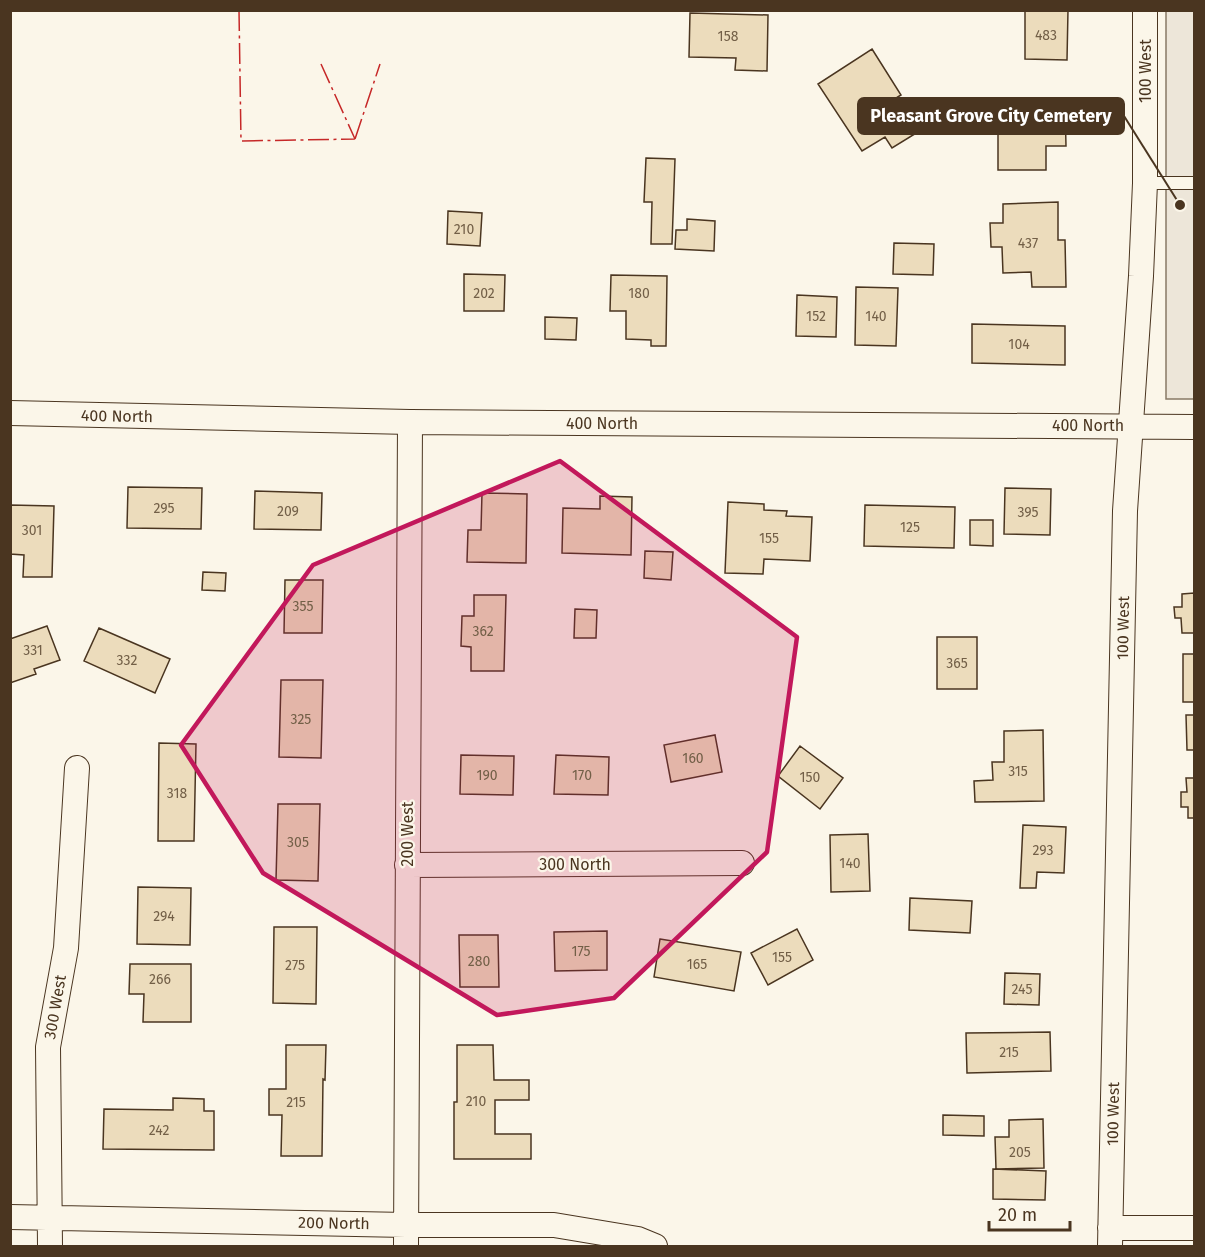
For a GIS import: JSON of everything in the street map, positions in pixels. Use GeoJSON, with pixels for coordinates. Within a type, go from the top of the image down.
{"type":"FeatureCollection","features":[{"type":"Feature","properties":{"kind":"street","name":"100 West"},"geometry":{"type":"LineString","coordinates":[[1110,1237],[1125,512],[1141,276],[1144,183],[1144,10]]}},
{"type":"Feature","properties":{"kind":"street","name":"400 North"},"geometry":{"type":"LineString","coordinates":[[10,414],[410,422],[1194,427]]}},
{"type":"Feature","properties":{"kind":"street","name":"200 West"},"geometry":{"type":"LineString","coordinates":[[406,1236],[410,422]]}},
{"type":"Feature","properties":{"kind":"street","name":"300 West"},"geometry":{"type":"LineString","coordinates":[[50,1246],[48,1047],[66,948],[77,768]]}},
{"type":"Feature","properties":{"kind":"street","name":"300 North"},"geometry":{"type":"LineString","coordinates":[[407,865],[742,863]]}},
{"type":"Feature","properties":{"kind":"street","name":"200 North"},"geometry":{"type":"LineString","coordinates":[[10,1217],[51,1216],[406,1236],[554,1225],[639,1239],[655,1246]]}},
{"type":"Feature","properties":{"kind":"street"},"geometry":{"type":"LineString","coordinates":[[1110,1237],[1194,1228]]}},
{"type":"Feature","properties":{"kind":"lane"},"geometry":{"type":"LineString","coordinates":[[1144,183],[1194,183]]}},
{"type":"Feature","properties":{"kind":"highlighted area"},"geometry":{"type":"Polygon","coordinates":[[[560,461],[797,637],[767,852],[614,998],[497,1015],[263,873],[181,745],[313,565],[560,461]]]}},
{"type":"Feature","properties":{"kind":"shaded area"},"geometry":{"type":"Polygon","coordinates":[[[1166,11],[1194,11],[1194,399],[1166,399],[1166,11]]]}},
{"type":"Feature","properties":{"kind":"building"},"geometry":{"type":"Polygon","coordinates":[[[1025,10],[1068,10],[1067,60],[1025,59],[1025,10]]]}},
{"type":"Feature","properties":{"kind":"building"},"geometry":{"type":"Polygon","coordinates":[[[690,13],[768,15],[767,71],[735,70],[736,58],[689,57],[690,13]]]}},
{"type":"Feature","properties":{"kind":"building"},"geometry":{"type":"Polygon","coordinates":[[[872,49],[901,95],[896,98],[918,132],[892,148],[885,137],[862,151],[818,84],[872,49]]]}},
{"type":"Feature","properties":{"kind":"building"},"geometry":{"type":"Polygon","coordinates":[[[1065,105],[1066,146],[1046,146],[1046,170],[998,170],[998,106],[1065,105]]]}},
{"type":"Feature","properties":{"kind":"building"},"geometry":{"type":"Polygon","coordinates":[[[646,158],[675,159],[672,244],[651,244],[652,202],[644,202],[646,158]]]}},
{"type":"Feature","properties":{"kind":"building"},"geometry":{"type":"Polygon","coordinates":[[[1058,202],[1058,240],[1065,240],[1066,287],[1032,287],[1031,272],[1003,273],[1002,247],[991,247],[990,223],[1003,223],[1003,204],[1058,202]]]}},
{"type":"Feature","properties":{"kind":"building"},"geometry":{"type":"Polygon","coordinates":[[[448,211],[482,213],[480,246],[447,244],[448,211]]]}},
{"type":"Feature","properties":{"kind":"building"},"geometry":{"type":"Polygon","coordinates":[[[687,219],[715,221],[714,251],[675,249],[676,230],[687,230],[687,219]]]}},
{"type":"Feature","properties":{"kind":"building"},"geometry":{"type":"Polygon","coordinates":[[[894,243],[934,244],[933,275],[893,274],[894,243]]]}},
{"type":"Feature","properties":{"kind":"building"},"geometry":{"type":"Polygon","coordinates":[[[464,274],[505,275],[504,311],[464,311],[464,274]]]}},
{"type":"Feature","properties":{"kind":"building"},"geometry":{"type":"Polygon","coordinates":[[[611,275],[667,276],[666,346],[651,346],[651,340],[626,339],[626,311],[610,311],[611,275]]]}},
{"type":"Feature","properties":{"kind":"building"},"geometry":{"type":"Polygon","coordinates":[[[856,287],[898,288],[896,346],[855,345],[856,287]]]}},
{"type":"Feature","properties":{"kind":"building"},"geometry":{"type":"Polygon","coordinates":[[[797,295],[837,297],[836,337],[796,336],[797,295]]]}},
{"type":"Feature","properties":{"kind":"building"},"geometry":{"type":"Polygon","coordinates":[[[545,317],[577,318],[576,340],[545,339],[545,317]]]}},
{"type":"Feature","properties":{"kind":"building"},"geometry":{"type":"Polygon","coordinates":[[[972,324],[1065,326],[1065,365],[972,363],[972,324]]]}},
{"type":"Feature","properties":{"kind":"building"},"geometry":{"type":"Polygon","coordinates":[[[128,487],[202,488],[201,529],[127,528],[128,487]]]}},
{"type":"Feature","properties":{"kind":"building"},"geometry":{"type":"Polygon","coordinates":[[[1005,488],[1051,489],[1050,535],[1004,534],[1005,488]]]}},
{"type":"Feature","properties":{"kind":"building"},"geometry":{"type":"Polygon","coordinates":[[[255,491],[322,493],[321,530],[254,529],[255,491]]]}},
{"type":"Feature","properties":{"kind":"building"},"geometry":{"type":"Polygon","coordinates":[[[482,493],[527,494],[526,563],[467,562],[468,530],[481,530],[482,493]]]}},
{"type":"Feature","properties":{"kind":"building"},"geometry":{"type":"Polygon","coordinates":[[[600,496],[632,497],[631,555],[562,553],[563,508],[600,509],[600,496]]]}},
{"type":"Feature","properties":{"kind":"building"},"geometry":{"type":"Polygon","coordinates":[[[728,502],[764,504],[764,510],[787,511],[786,516],[812,517],[810,561],[764,559],[763,574],[725,573],[728,502]]]}},
{"type":"Feature","properties":{"kind":"building"},"geometry":{"type":"Polygon","coordinates":[[[10,505],[54,506],[52,577],[23,577],[24,555],[10,554],[10,505]]]}},
{"type":"Feature","properties":{"kind":"building"},"geometry":{"type":"Polygon","coordinates":[[[865,505],[955,507],[954,548],[864,546],[865,505]]]}},
{"type":"Feature","properties":{"kind":"building"},"geometry":{"type":"Polygon","coordinates":[[[970,520],[993,520],[993,546],[970,545],[970,520]]]}},
{"type":"Feature","properties":{"kind":"building"},"geometry":{"type":"Polygon","coordinates":[[[645,551],[673,552],[671,580],[644,578],[645,551]]]}},
{"type":"Feature","properties":{"kind":"building"},"geometry":{"type":"Polygon","coordinates":[[[203,572],[226,573],[225,591],[202,590],[203,572]]]}},
{"type":"Feature","properties":{"kind":"building"},"geometry":{"type":"Polygon","coordinates":[[[285,580],[323,580],[322,633],[284,633],[285,580]]]}},
{"type":"Feature","properties":{"kind":"building"},"geometry":{"type":"Polygon","coordinates":[[[1194,593],[1194,633],[1182,633],[1181,618],[1175,618],[1174,607],[1182,607],[1182,594],[1194,593]]]}},
{"type":"Feature","properties":{"kind":"building"},"geometry":{"type":"Polygon","coordinates":[[[474,595],[506,595],[504,671],[471,671],[471,647],[461,646],[462,616],[474,616],[474,595]]]}},
{"type":"Feature","properties":{"kind":"building"},"geometry":{"type":"Polygon","coordinates":[[[575,609],[597,610],[596,638],[574,638],[575,609]]]}},
{"type":"Feature","properties":{"kind":"building"},"geometry":{"type":"Polygon","coordinates":[[[47,626],[60,660],[34,669],[36,674],[10,683],[10,639],[47,626]]]}},
{"type":"Feature","properties":{"kind":"building"},"geometry":{"type":"Polygon","coordinates":[[[99,628],[170,659],[155,693],[84,661],[99,628]]]}},
{"type":"Feature","properties":{"kind":"building"},"geometry":{"type":"Polygon","coordinates":[[[937,637],[977,637],[977,689],[937,689],[937,637]]]}},
{"type":"Feature","properties":{"kind":"building"},"geometry":{"type":"Polygon","coordinates":[[[1183,654],[1194,654],[1194,702],[1183,702],[1183,654]]]}},
{"type":"Feature","properties":{"kind":"building"},"geometry":{"type":"Polygon","coordinates":[[[281,680],[323,680],[321,758],[279,757],[281,680]]]}},
{"type":"Feature","properties":{"kind":"building"},"geometry":{"type":"Polygon","coordinates":[[[1186,715],[1194,715],[1194,750],[1187,750],[1186,715]]]}},
{"type":"Feature","properties":{"kind":"building"},"geometry":{"type":"Polygon","coordinates":[[[1043,730],[1044,801],[975,802],[974,781],[993,780],[992,762],[1004,762],[1004,731],[1043,730]]]}},
{"type":"Feature","properties":{"kind":"building"},"geometry":{"type":"Polygon","coordinates":[[[715,735],[722,772],[671,782],[664,745],[715,735]]]}},
{"type":"Feature","properties":{"kind":"building"},"geometry":{"type":"Polygon","coordinates":[[[159,743],[196,744],[194,841],[158,841],[159,743]]]}},
{"type":"Feature","properties":{"kind":"building"},"geometry":{"type":"Polygon","coordinates":[[[800,746],[843,778],[820,809],[778,776],[800,746]]]}},
{"type":"Feature","properties":{"kind":"building"},"geometry":{"type":"Polygon","coordinates":[[[461,755],[514,756],[513,795],[460,794],[461,755]]]}},
{"type":"Feature","properties":{"kind":"building"},"geometry":{"type":"Polygon","coordinates":[[[556,755],[609,757],[608,795],[554,794],[556,755]]]}},
{"type":"Feature","properties":{"kind":"building"},"geometry":{"type":"Polygon","coordinates":[[[1186,778],[1194,778],[1194,818],[1188,818],[1188,807],[1181,807],[1181,792],[1187,792],[1186,778]]]}},
{"type":"Feature","properties":{"kind":"building"},"geometry":{"type":"Polygon","coordinates":[[[278,804],[320,804],[318,881],[276,880],[278,804]]]}},
{"type":"Feature","properties":{"kind":"building"},"geometry":{"type":"Polygon","coordinates":[[[1023,825],[1066,827],[1064,873],[1037,872],[1036,888],[1020,888],[1023,825]]]}},
{"type":"Feature","properties":{"kind":"building"},"geometry":{"type":"Polygon","coordinates":[[[868,834],[870,891],[831,892],[830,835],[868,834]]]}},
{"type":"Feature","properties":{"kind":"building"},"geometry":{"type":"Polygon","coordinates":[[[138,887],[191,888],[190,945],[137,944],[138,887]]]}},
{"type":"Feature","properties":{"kind":"building"},"geometry":{"type":"Polygon","coordinates":[[[910,898],[972,901],[970,933],[909,930],[910,898]]]}},
{"type":"Feature","properties":{"kind":"building"},"geometry":{"type":"Polygon","coordinates":[[[274,927],[317,927],[316,1004],[273,1003],[274,927]]]}},
{"type":"Feature","properties":{"kind":"building"},"geometry":{"type":"Polygon","coordinates":[[[797,929],[813,960],[768,985],[751,953],[797,929]]]}},
{"type":"Feature","properties":{"kind":"building"},"geometry":{"type":"Polygon","coordinates":[[[607,931],[607,970],[555,971],[554,932],[607,931]]]}},
{"type":"Feature","properties":{"kind":"building"},"geometry":{"type":"Polygon","coordinates":[[[459,935],[498,935],[499,987],[460,987],[459,935]]]}},
{"type":"Feature","properties":{"kind":"building"},"geometry":{"type":"Polygon","coordinates":[[[660,939],[741,952],[734,991],[654,977],[660,939]]]}},
{"type":"Feature","properties":{"kind":"building"},"geometry":{"type":"Polygon","coordinates":[[[130,964],[191,964],[191,1022],[143,1022],[144,994],[129,994],[130,964]]]}},
{"type":"Feature","properties":{"kind":"building"},"geometry":{"type":"Polygon","coordinates":[[[1005,973],[1040,974],[1039,1005],[1004,1004],[1005,973]]]}},
{"type":"Feature","properties":{"kind":"building"},"geometry":{"type":"Polygon","coordinates":[[[1050,1032],[1051,1071],[967,1073],[966,1033],[1050,1032]]]}},
{"type":"Feature","properties":{"kind":"building"},"geometry":{"type":"Polygon","coordinates":[[[286,1045],[326,1045],[322,1156],[281,1156],[282,1115],[269,1115],[269,1089],[286,1089],[286,1045]]]}},
{"type":"Feature","properties":{"kind":"building"},"geometry":{"type":"Polygon","coordinates":[[[457,1045],[493,1045],[494,1080],[529,1080],[529,1100],[495,1100],[495,1134],[531,1134],[531,1159],[454,1159],[457,1045]]]}},
{"type":"Feature","properties":{"kind":"building"},"geometry":{"type":"Polygon","coordinates":[[[173,1098],[204,1099],[204,1111],[214,1111],[214,1150],[103,1149],[104,1109],[173,1110],[173,1098]]]}},
{"type":"Feature","properties":{"kind":"building"},"geometry":{"type":"Polygon","coordinates":[[[943,1115],[984,1116],[984,1136],[943,1135],[943,1115]]]}},
{"type":"Feature","properties":{"kind":"building"},"geometry":{"type":"Polygon","coordinates":[[[1043,1119],[1044,1168],[996,1169],[995,1137],[1009,1137],[1009,1120],[1043,1119]]]}},
{"type":"Feature","properties":{"kind":"building"},"geometry":{"type":"Polygon","coordinates":[[[993,1169],[1046,1171],[1045,1200],[993,1199],[993,1169]]]}},
{"type":"Feature","properties":{"kind":"power"},"geometry":{"type":"LineString","coordinates":[[239,10],[241,141],[355,139]]}},
{"type":"Feature","properties":{"kind":"power"},"geometry":{"type":"LineString","coordinates":[[321,64],[355,139]]}},
{"type":"Feature","properties":{"kind":"power"},"geometry":{"type":"LineString","coordinates":[[355,139],[380,64]]}},
{"type":"Feature","properties":{"kind":"place","name":"Pleasant Grove City Cemetery"},"geometry":{"type":"Point","coordinates":[1180,205]}}]}
